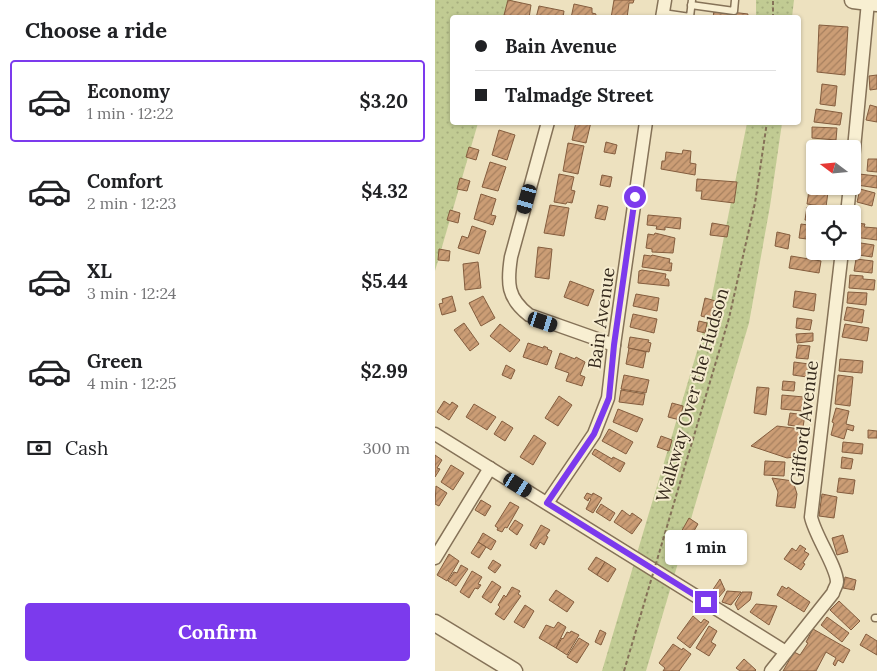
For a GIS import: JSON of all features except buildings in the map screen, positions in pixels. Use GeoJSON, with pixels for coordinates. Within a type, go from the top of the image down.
{"type":"FeatureCollection","features":[{"type":"Feature","properties":{"kind":"street"},"geometry":{"type":"LineString","coordinates":[[855,140],[866,2]]}},
{"type":"Feature","properties":{"kind":"street"},"geometry":{"type":"LineString","coordinates":[[547,125],[511,257],[508,278],[513,299],[529,315],[543,322],[614,345]]}},
{"type":"Feature","properties":{"kind":"street","name":"Bain Avenue"},"geometry":{"type":"LineString","coordinates":[[547,503],[594,434],[609,398],[614,345],[646,125]]}},
{"type":"Feature","properties":{"kind":"street","name":"Gifford Avenue"},"geometry":{"type":"LineString","coordinates":[[786,652],[833,593],[837,583],[835,574],[813,528],[811,517],[841,260]]}},
{"type":"Feature","properties":{"kind":"street"},"geometry":{"type":"LineString","coordinates":[[435,434],[786,652],[771,671]]}},
{"type":"Feature","properties":{"kind":"street"},"geometry":{"type":"LineString","coordinates":[[435,558],[490,468]]}},
{"type":"Feature","properties":{"kind":"street"},"geometry":{"type":"LineString","coordinates":[[435,623],[514,671]]}},
{"type":"Feature","properties":{"kind":"lane"},"geometry":{"type":"LineString","coordinates":[[690,15],[692,2],[734,11],[735,1],[727,0]]}},
{"type":"Feature","properties":{"kind":"lane"},"geometry":{"type":"LineString","coordinates":[[663,10],[682,15]]}},
{"type":"Feature","properties":{"kind":"path"},"geometry":{"type":"LineString","coordinates":[[773,0],[773,15]]}},
{"type":"Feature","properties":{"kind":"path","name":"Walkway Over the Hudson"},"geometry":{"type":"LineString","coordinates":[[624,671],[729,318],[755,203],[767,125]]}},
{"type":"Feature","properties":{"kind":"green space"},"geometry":{"type":"Polygon","coordinates":[[[435,0],[513,0],[509,15],[450,15],[450,125],[477,125],[435,271],[435,0]]]}},
{"type":"Feature","properties":{"kind":"green space"},"geometry":{"type":"Polygon","coordinates":[[[756,0],[794,0],[792,15],[756,15],[756,0]]]}},
{"type":"Feature","properties":{"kind":"green space"},"geometry":{"type":"Polygon","coordinates":[[[747,125],[782,125],[770,206],[749,323],[646,671],[602,671],[709,311],[747,125]]]}},
{"type":"Feature","properties":{"kind":"route"},"geometry":{"type":"LineString","coordinates":[[635,197],[614,345],[609,398],[594,434],[547,503],[706,602]]}}]}
